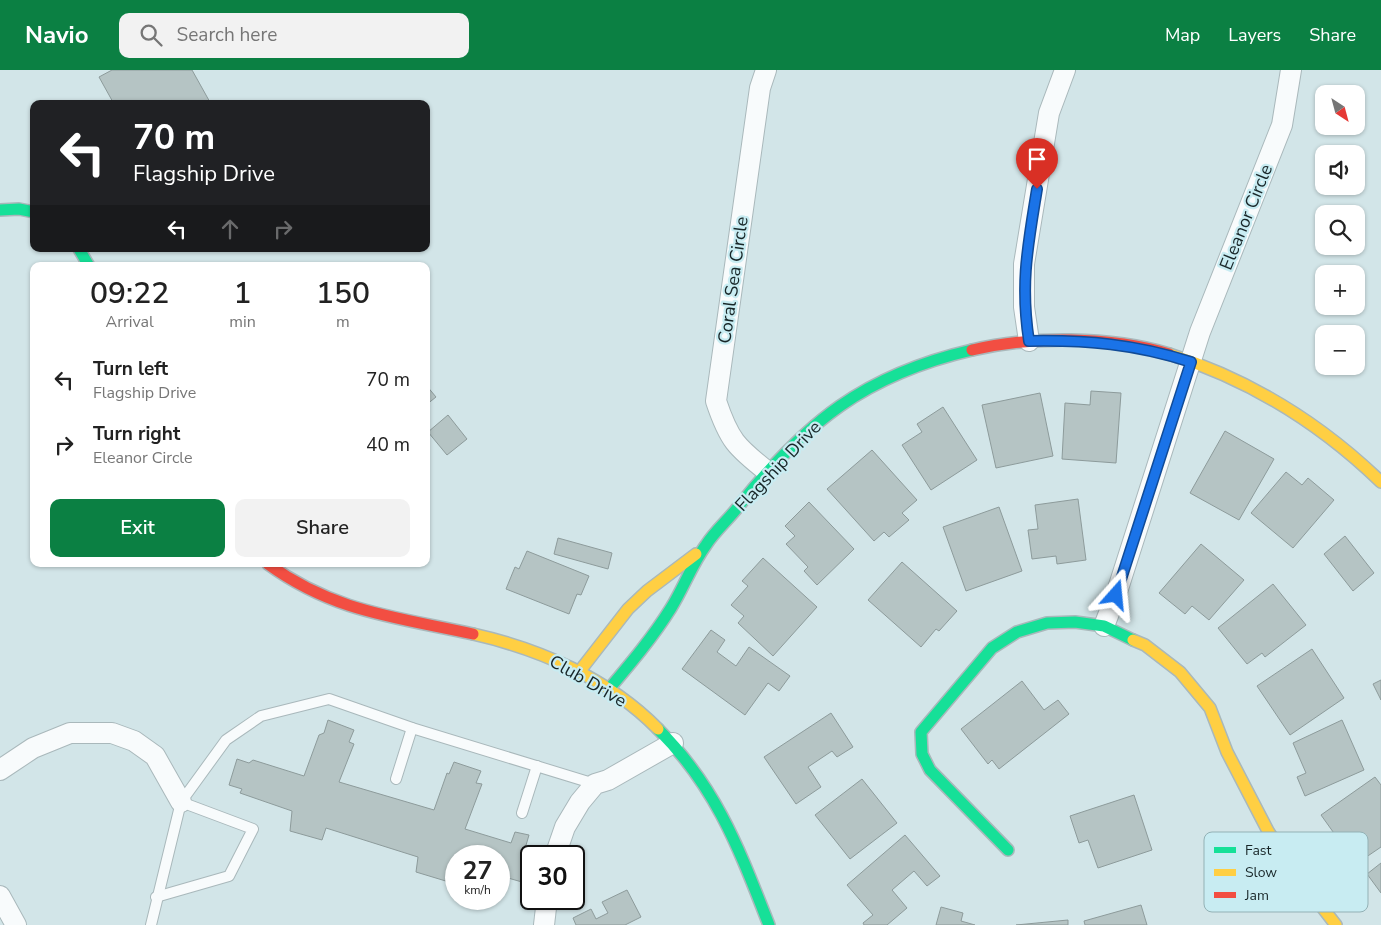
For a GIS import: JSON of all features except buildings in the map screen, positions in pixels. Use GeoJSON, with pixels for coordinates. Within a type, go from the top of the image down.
{"type":"FeatureCollection","features":[{"type":"Feature","properties":{"kind":"street","name":"Coral Sea Circle"},"geometry":{"type":"LineString","coordinates":[[766,70],[760,88],[716,401],[729,436],[740,450],[768,472]]}},
{"type":"Feature","properties":{"kind":"street"},"geometry":{"type":"LineString","coordinates":[[1029,341],[1024,308],[1024,264],[1050,113],[1065,70]]}},
{"type":"Feature","properties":{"kind":"street","name":"Eleanor Circle"},"geometry":{"type":"LineString","coordinates":[[1104,626],[1116,595],[1200,332],[1282,125],[1291,70]]}},
{"type":"Feature","properties":{"kind":"street"},"geometry":{"type":"LineString","coordinates":[[0,210],[19,209],[30,211]]}},
{"type":"Feature","properties":{"kind":"street","name":"Flagship Drive"},"geometry":{"type":"LineString","coordinates":[[609,689],[654,634],[703,548],[768,472],[800,438],[855,394],[883,379],[919,364],[954,353],[1029,341],[1081,340],[1136,346],[1191,362],[1240,382],[1286,405],[1330,436],[1381,482]]}},
{"type":"Feature","properties":{"kind":"street","name":"Flagship Drive"},"geometry":{"type":"LineString","coordinates":[[579,672],[628,609],[647,591],[703,548]]}},
{"type":"Feature","properties":{"kind":"street","name":"Club Drive"},"geometry":{"type":"LineString","coordinates":[[272,567],[301,588],[331,602],[501,642],[546,656],[609,689],[649,720],[673,743],[702,779],[718,806],[769,925]]}},
{"type":"Feature","properties":{"kind":"street"},"geometry":{"type":"LineString","coordinates":[[1008,850],[930,770],[922,754],[921,732],[992,648],[1016,632],[1047,623],[1075,622],[1104,626],[1145,645],[1180,672],[1210,708],[1227,752],[1269,832]]}},
{"type":"Feature","properties":{"kind":"street"},"geometry":{"type":"LineString","coordinates":[[0,770],[33,748],[70,733],[112,734],[134,741],[155,756],[181,802]]}},
{"type":"Feature","properties":{"kind":"street"},"geometry":{"type":"LineString","coordinates":[[558,845],[565,827],[580,802],[595,784],[608,780],[673,743]]}},
{"type":"Feature","properties":{"kind":"street"},"geometry":{"type":"LineString","coordinates":[[0,896],[16,925]]}},
{"type":"Feature","properties":{"kind":"street"},"geometry":{"type":"LineString","coordinates":[[544,925],[546,910]]}},
{"type":"Feature","properties":{"kind":"street"},"geometry":{"type":"LineString","coordinates":[[1326,912],[1336,925]]}},
{"type":"Feature","properties":{"kind":"lane"},"geometry":{"type":"LineString","coordinates":[[151,925],[156,897],[181,802],[226,740],[261,716],[329,699],[412,728],[595,784]]}},
{"type":"Feature","properties":{"kind":"lane"},"geometry":{"type":"LineString","coordinates":[[396,778],[412,728]]}},
{"type":"Feature","properties":{"kind":"lane"},"geometry":{"type":"LineString","coordinates":[[522,813],[537,766]]}},
{"type":"Feature","properties":{"kind":"lane"},"geometry":{"type":"LineString","coordinates":[[156,897],[228,876],[253,829],[181,802]]}},
{"type":"Feature","properties":{"kind":"traffic: fast"},"geometry":{"type":"LineString","coordinates":[[0,210],[19,209],[30,211]]}},
{"type":"Feature","properties":{"kind":"traffic: fast"},"geometry":{"type":"LineString","coordinates":[[81,252],[87,262]]}},
{"type":"Feature","properties":{"kind":"traffic: fast"},"geometry":{"type":"LineString","coordinates":[[609,689],[642,650],[664,619],[696,560],[717,530],[788,450],[840,406],[868,388],[899,373],[934,360],[972,350]]}},
{"type":"Feature","properties":{"kind":"traffic: fast"},"geometry":{"type":"LineString","coordinates":[[1008,850],[930,770],[922,754],[921,732],[992,648],[1017,632],[1047,623],[1075,622],[1104,626],[1133,640]]}},
{"type":"Feature","properties":{"kind":"traffic: fast"},"geometry":{"type":"LineString","coordinates":[[658,729],[696,774],[711,797],[736,845],[769,925]]}},
{"type":"Feature","properties":{"kind":"traffic: slow"},"geometry":{"type":"LineString","coordinates":[[1169,354],[1228,377],[1256,390],[1283,406],[1309,422],[1334,441],[1381,482]]}},
{"type":"Feature","properties":{"kind":"traffic: slow"},"geometry":{"type":"LineString","coordinates":[[579,672],[628,609],[647,591],[696,554]]}},
{"type":"Feature","properties":{"kind":"traffic: slow"},"geometry":{"type":"LineString","coordinates":[[473,634],[523,648],[572,668],[618,695],[658,729]]}},
{"type":"Feature","properties":{"kind":"traffic: slow"},"geometry":{"type":"LineString","coordinates":[[1133,640],[1145,645],[1180,672],[1210,708],[1227,752],[1269,832]]}},
{"type":"Feature","properties":{"kind":"traffic: slow"},"geometry":{"type":"LineString","coordinates":[[1326,912],[1336,925]]}},
{"type":"Feature","properties":{"kind":"traffic: jam"},"geometry":{"type":"LineString","coordinates":[[972,350],[1020,342],[1071,340],[1122,344],[1169,354]]}},
{"type":"Feature","properties":{"kind":"traffic: jam"},"geometry":{"type":"LineString","coordinates":[[273,567],[317,593],[342,603],[366,611],[473,634]]}},
{"type":"Feature","properties":{"kind":"route"},"geometry":{"type":"LineString","coordinates":[[1037,189],[1024,264],[1024,308],[1029,341],[1081,340],[1136,346],[1191,362],[1116,595]]}}]}
